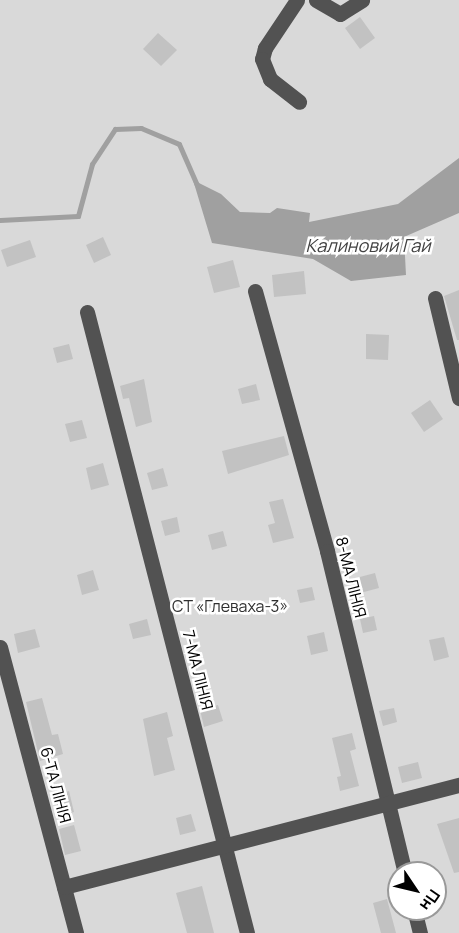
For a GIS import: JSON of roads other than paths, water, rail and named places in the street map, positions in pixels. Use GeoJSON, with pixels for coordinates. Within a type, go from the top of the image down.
{"type":"FeatureCollection","features":[{"type":"Feature","properties":{"kind":"lane"},"geometry":{"type":"LineString","coordinates":[[297,0],[265,48],[262,59],[270,79],[299,102]]}},
{"type":"Feature","properties":{"kind":"lane"},"geometry":{"type":"LineString","coordinates":[[315,0],[340,14],[362,0]]}},
{"type":"Feature","properties":{"kind":"lane","name":"8-МА ЛІНІЯ"},"geometry":{"type":"LineString","coordinates":[[255,291],[327,551],[402,861]]}},
{"type":"Feature","properties":{"kind":"lane"},"geometry":{"type":"LineString","coordinates":[[435,298],[459,398]]}},
{"type":"Feature","properties":{"kind":"lane","name":"7-МА ЛІНІЯ"},"geometry":{"type":"LineString","coordinates":[[87,312],[247,933]]}},
{"type":"Feature","properties":{"kind":"lane","name":"6-ТА ЛІНІЯ"},"geometry":{"type":"LineString","coordinates":[[0,647],[76,933]]}},
{"type":"Feature","properties":{"kind":"lane"},"geometry":{"type":"LineString","coordinates":[[64,887],[459,785]]}},
{"type":"Feature","properties":{"kind":"water","name":"Калиновий Гай"},"geometry":{"type":"Polygon","coordinates":[[[459,158],[459,213],[404,237],[406,275],[351,281],[313,259],[212,243],[193,180],[221,194],[240,212],[270,213],[277,208],[310,213],[309,222],[398,204],[459,158]]]}},
{"type":"Feature","properties":{"kind":"waterway"},"geometry":{"type":"LineString","coordinates":[[0,220],[78,216],[92,164],[115,129],[141,128],[179,144],[197,185]]}},
{"type":"Feature","properties":{"kind":"park label","name":"СТ «Глеваха-3»"},"geometry":{"type":"Point","coordinates":[230,606]}}]}
